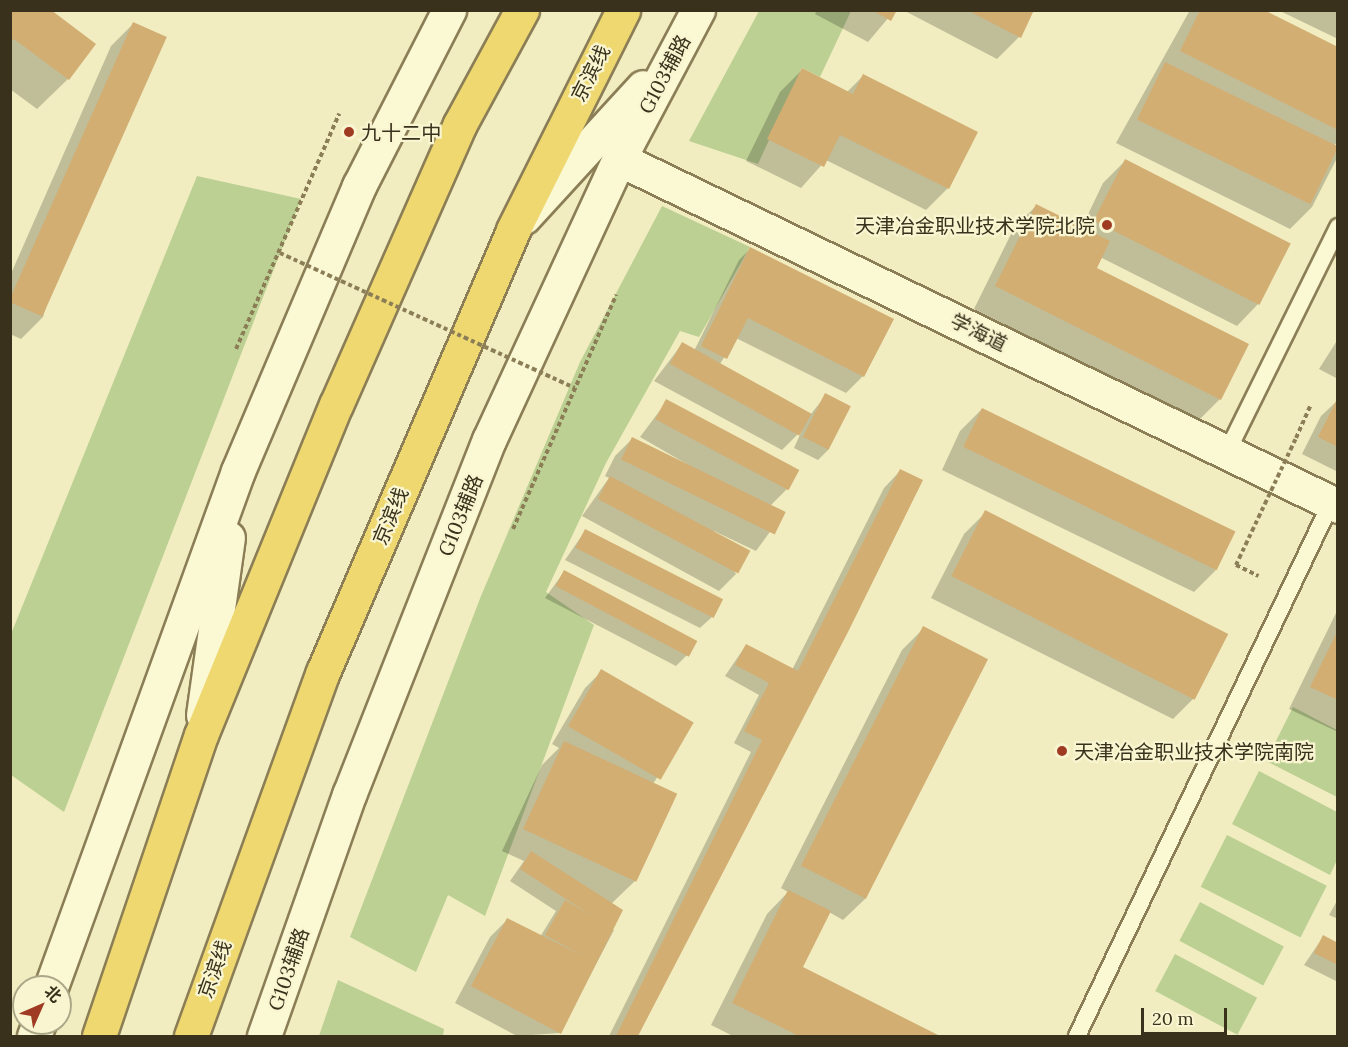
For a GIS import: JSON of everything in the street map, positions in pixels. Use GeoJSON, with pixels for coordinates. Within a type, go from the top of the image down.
{"type":"FeatureCollection","features":[{"type":"Feature","properties":{"kind":"highway"},"geometry":{"type":"LineString","coordinates":[[99,1036],[201,735],[431,189],[522,10]]}},
{"type":"Feature","properties":{"kind":"highway","name":"京滨线"},"geometry":{"type":"LineString","coordinates":[[191,1036],[323,672],[513,230],[623,10]]}},
{"type":"Feature","properties":{"kind":"street"},"geometry":{"type":"LineString","coordinates":[[55,975],[237,471],[359,186],[448,10]]}},
{"type":"Feature","properties":{"kind":"street","name":"G103辅路"},"geometry":{"type":"LineString","coordinates":[[264,1036],[349,795],[489,440],[619,159],[671,56],[698,10]]}},
{"type":"Feature","properties":{"kind":"street"},"geometry":{"type":"LineString","coordinates":[[513,230],[671,56]]}},
{"type":"Feature","properties":{"kind":"street","name":"学海道"},"geometry":{"type":"LineString","coordinates":[[619,159],[1334,504]]}},
{"type":"Feature","properties":{"kind":"street"},"geometry":{"type":"LineString","coordinates":[[201,735],[237,471]]}},
{"type":"Feature","properties":{"kind":"lane"},"geometry":{"type":"LineString","coordinates":[[1227,452],[1338,227]]}},
{"type":"Feature","properties":{"kind":"lane"},"geometry":{"type":"LineString","coordinates":[[1077,1036],[1334,504]]}},
{"type":"Feature","properties":{"kind":"path"},"geometry":{"type":"LineString","coordinates":[[236,349],[339,114]]}},
{"type":"Feature","properties":{"kind":"path"},"geometry":{"type":"LineString","coordinates":[[280,253],[575,388]]}},
{"type":"Feature","properties":{"kind":"path"},"geometry":{"type":"LineString","coordinates":[[513,529],[616,295]]}},
{"type":"Feature","properties":{"kind":"path"},"geometry":{"type":"LineString","coordinates":[[1259,576],[1236,565],[1311,405]]}},
{"type":"Feature","properties":{"kind":"green space"},"geometry":{"type":"Polygon","coordinates":[[[759,11],[851,11],[820,77],[802,68],[758,164],[689,141],[759,11]]]}},
{"type":"Feature","properties":{"kind":"green space"},"geometry":{"type":"Polygon","coordinates":[[[197,176],[301,199],[64,812],[11,775],[11,634],[197,176]]]}},
{"type":"Feature","properties":{"kind":"green space"},"geometry":{"type":"Polygon","coordinates":[[[662,206],[750,247],[699,337],[680,331],[606,463],[546,592],[594,625],[485,916],[448,895],[416,972],[350,937],[481,596],[580,362],[662,206]]]}},
{"type":"Feature","properties":{"kind":"green space"},"geometry":{"type":"Polygon","coordinates":[[[1293,707],[1337,730],[1337,797],[1266,761],[1293,707]]]}},
{"type":"Feature","properties":{"kind":"green space"},"geometry":{"type":"Polygon","coordinates":[[[1259,771],[1337,812],[1337,860],[1330,875],[1232,824],[1259,771]]]}},
{"type":"Feature","properties":{"kind":"green space"},"geometry":{"type":"Polygon","coordinates":[[[1227,835],[1327,886],[1300,938],[1201,887],[1227,835]]]}},
{"type":"Feature","properties":{"kind":"green space"},"geometry":{"type":"Polygon","coordinates":[[[1200,902],[1284,947],[1263,985],[1179,941],[1200,902]]]}},
{"type":"Feature","properties":{"kind":"green space"},"geometry":{"type":"Polygon","coordinates":[[[1175,954],[1257,998],[1237,1035],[1155,991],[1175,954]]]}},
{"type":"Feature","properties":{"kind":"green space"},"geometry":{"type":"Polygon","coordinates":[[[338,980],[444,1029],[443,1036],[319,1036],[338,980]]]}},
{"type":"Feature","properties":{"kind":"building"},"geometry":{"type":"Polygon","coordinates":[[[10,10],[51,10],[96,44],[69,80],[14,39],[10,43],[10,10]]]}},
{"type":"Feature","properties":{"kind":"building"},"geometry":{"type":"Polygon","coordinates":[[[872,10],[897,10],[891,21],[872,10]]]}},
{"type":"Feature","properties":{"kind":"building"},"geometry":{"type":"Polygon","coordinates":[[[967,10],[1034,10],[1021,38],[967,10]]]}},
{"type":"Feature","properties":{"kind":"building"},"geometry":{"type":"Polygon","coordinates":[[[1200,10],[1264,10],[1338,47],[1338,130],[1180,51],[1200,10]]]}},
{"type":"Feature","properties":{"kind":"building"},"geometry":{"type":"Polygon","coordinates":[[[133,22],[167,37],[42,317],[10,302],[10,298],[133,22]]]}},
{"type":"Feature","properties":{"kind":"building"},"geometry":{"type":"Polygon","coordinates":[[[1165,62],[1338,146],[1310,204],[1137,120],[1165,62]]]}},
{"type":"Feature","properties":{"kind":"building"},"geometry":{"type":"Polygon","coordinates":[[[802,68],[853,94],[863,74],[978,132],[949,189],[840,135],[824,167],[767,139],[802,68]]]}},
{"type":"Feature","properties":{"kind":"building"},"geometry":{"type":"Polygon","coordinates":[[[1125,159],[1291,243],[1259,305],[1094,220],[1125,159]]]}},
{"type":"Feature","properties":{"kind":"building"},"geometry":{"type":"Polygon","coordinates":[[[1036,204],[1110,241],[1097,268],[1249,344],[1221,400],[995,286],[1036,204]]]}},
{"type":"Feature","properties":{"kind":"building"},"geometry":{"type":"Polygon","coordinates":[[[750,247],[894,319],[864,377],[748,318],[727,359],[701,346],[750,247]]]}},
{"type":"Feature","properties":{"kind":"building"},"geometry":{"type":"Polygon","coordinates":[[[682,342],[811,414],[799,436],[670,364],[682,342]]]}},
{"type":"Feature","properties":{"kind":"building"},"geometry":{"type":"Polygon","coordinates":[[[825,393],[851,406],[829,450],[803,437],[825,393]]]}},
{"type":"Feature","properties":{"kind":"building"},"geometry":{"type":"Polygon","coordinates":[[[1338,397],[1338,447],[1318,437],[1338,397]]]}},
{"type":"Feature","properties":{"kind":"building"},"geometry":{"type":"Polygon","coordinates":[[[666,399],[799,470],[789,490],[655,419],[666,399]]]}},
{"type":"Feature","properties":{"kind":"building"},"geometry":{"type":"Polygon","coordinates":[[[982,408],[1235,532],[1217,570],[963,447],[982,408]]]}},
{"type":"Feature","properties":{"kind":"building"},"geometry":{"type":"Polygon","coordinates":[[[632,437],[786,512],[775,534],[621,459],[632,437]]]}},
{"type":"Feature","properties":{"kind":"building"},"geometry":{"type":"Polygon","coordinates":[[[900,469],[923,480],[848,632],[638,1036],[616,1036],[762,740],[744,731],[769,683],[735,665],[746,644],[798,671],[900,469]]]}},
{"type":"Feature","properties":{"kind":"building"},"geometry":{"type":"Polygon","coordinates":[[[610,476],[750,551],[738,574],[598,499],[610,476]]]}},
{"type":"Feature","properties":{"kind":"building"},"geometry":{"type":"Polygon","coordinates":[[[985,510],[1228,634],[1195,700],[951,576],[985,510]]]}},
{"type":"Feature","properties":{"kind":"building"},"geometry":{"type":"Polygon","coordinates":[[[585,529],[723,599],[714,618],[575,548],[585,529]]]}},
{"type":"Feature","properties":{"kind":"building"},"geometry":{"type":"Polygon","coordinates":[[[564,570],[697,641],[689,657],[556,586],[564,570]]]}},
{"type":"Feature","properties":{"kind":"building"},"geometry":{"type":"Polygon","coordinates":[[[923,626],[988,659],[866,899],[801,866],[923,626]]]}},
{"type":"Feature","properties":{"kind":"building"},"geometry":{"type":"Polygon","coordinates":[[[1338,630],[1338,700],[1310,687],[1338,630]]]}},
{"type":"Feature","properties":{"kind":"building"},"geometry":{"type":"Polygon","coordinates":[[[601,669],[694,722],[661,780],[568,726],[601,669]]]}},
{"type":"Feature","properties":{"kind":"building"},"geometry":{"type":"Polygon","coordinates":[[[564,741],[677,794],[636,882],[523,829],[564,741]]]}},
{"type":"Feature","properties":{"kind":"building"},"geometry":{"type":"Polygon","coordinates":[[[531,851],[623,910],[561,1034],[471,986],[507,918],[583,956],[545,935],[565,900],[592,916],[520,869],[531,851]]]}},
{"type":"Feature","properties":{"kind":"building"},"geometry":{"type":"Polygon","coordinates":[[[788,890],[831,911],[803,967],[940,1036],[799,1036],[732,1003],[788,890]]]}},
{"type":"Feature","properties":{"kind":"building"},"geometry":{"type":"Polygon","coordinates":[[[1323,935],[1338,943],[1338,965],[1314,953],[1323,935]]]}},
{"type":"Feature","properties":{"kind":"place","name":"九十二中"},"geometry":{"type":"Point","coordinates":[349,132]}},
{"type":"Feature","properties":{"kind":"place","name":"天津冶金职业技术学院北院"},"geometry":{"type":"Point","coordinates":[1107,225]}},
{"type":"Feature","properties":{"kind":"place","name":"天津冶金职业技术学院南院"},"geometry":{"type":"Point","coordinates":[1062,751]}}]}
